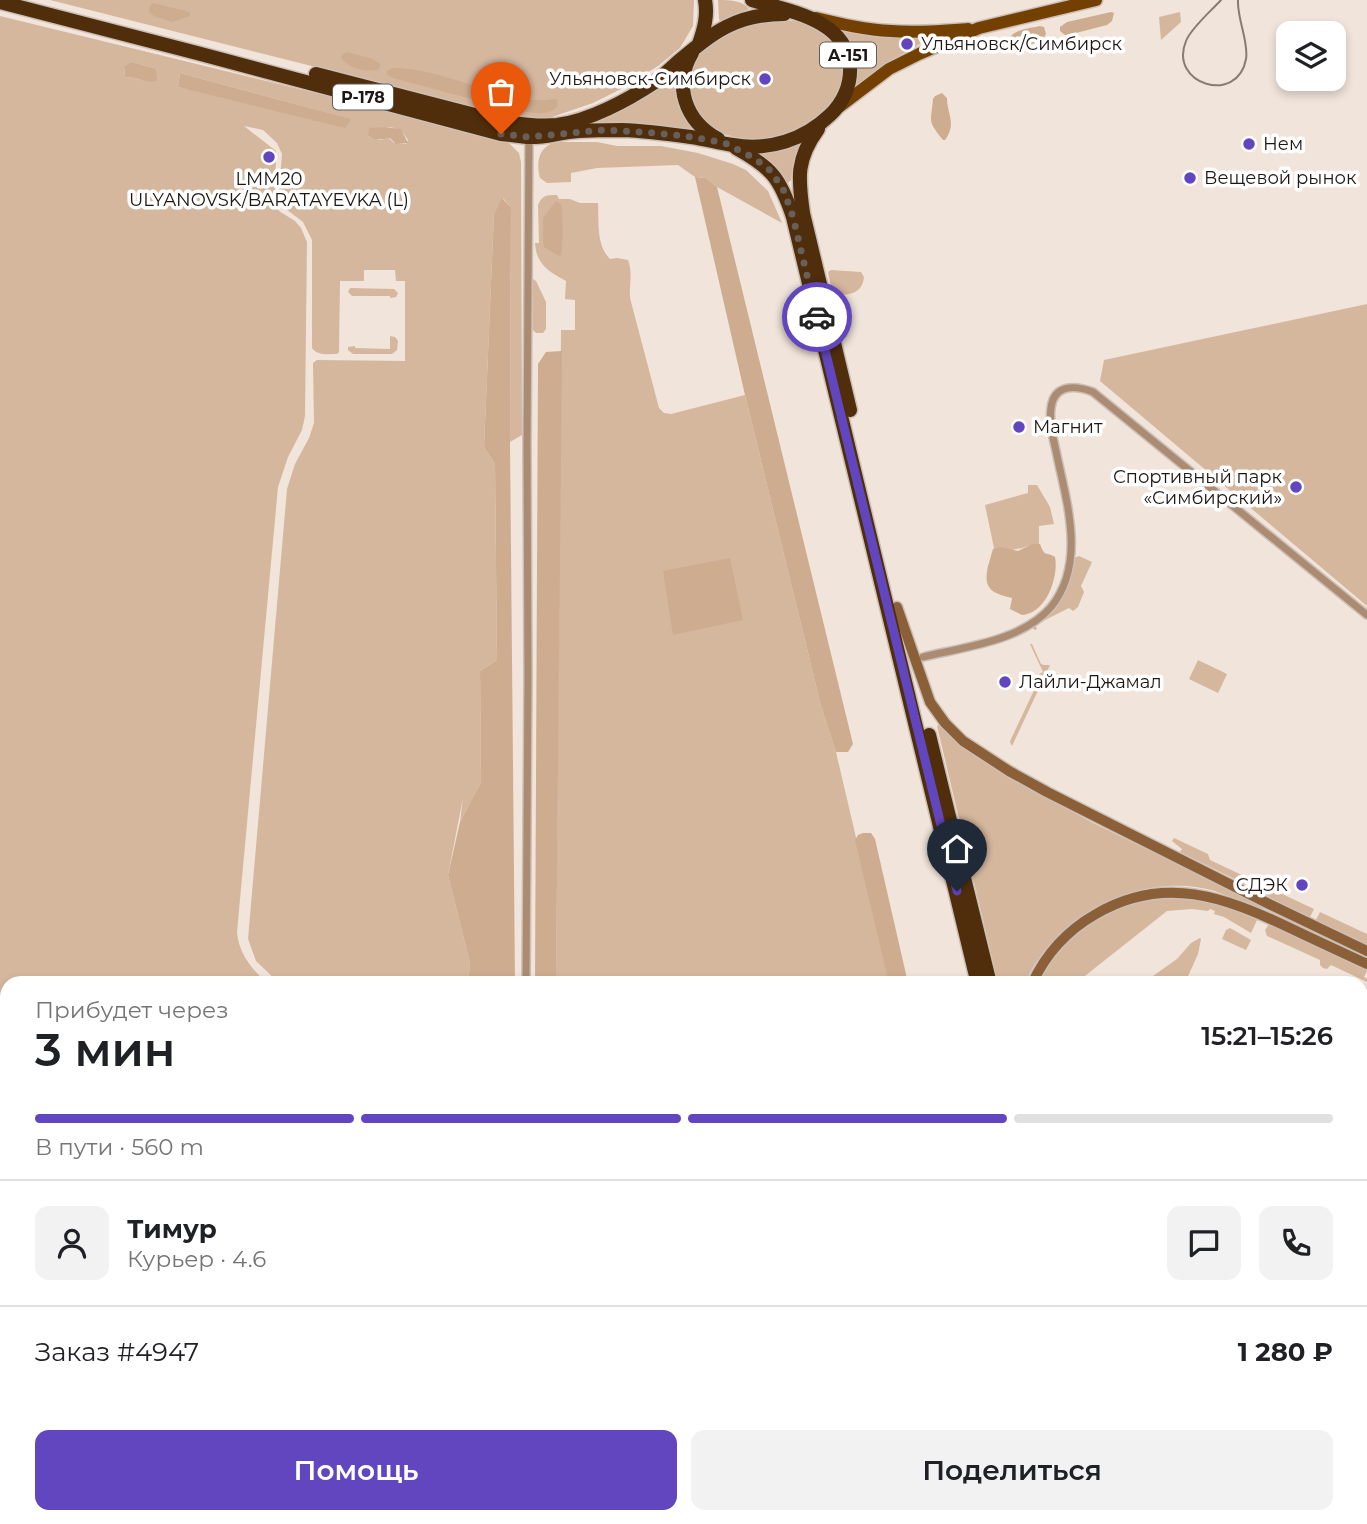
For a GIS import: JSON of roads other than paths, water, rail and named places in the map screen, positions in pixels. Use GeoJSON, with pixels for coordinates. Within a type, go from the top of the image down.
{"type":"FeatureCollection","features":[{"type":"Feature","properties":{"kind":"highway","name":"Р-178"},"geometry":{"type":"LineString","coordinates":[[29,0],[522,125],[556,125],[583,119],[611,107],[656,82],[715,32],[744,19],[769,14],[803,16]]}},
{"type":"Feature","properties":{"kind":"highway"},"geometry":{"type":"LineString","coordinates":[[705,0],[706,19],[683,76],[685,104],[692,117],[711,136],[764,165],[784,191],[897,607],[988,976]]}},
{"type":"Feature","properties":{"kind":"highway","name":"А-151"},"geometry":{"type":"LineString","coordinates":[[752,0],[821,23],[841,41],[850,62],[849,82],[835,110]]}},
{"type":"Feature","properties":{"kind":"highway","name":"Р-178"},"geometry":{"type":"LineString","coordinates":[[0,2],[501,134],[529,137],[625,130],[750,147],[769,146],[804,136],[835,110]]}},
{"type":"Feature","properties":{"kind":"highway"},"geometry":{"type":"LineString","coordinates":[[820,125],[803,153],[799,185],[803,214],[852,441],[976,976]]}},
{"type":"Feature","properties":{"kind":"main road"},"geometry":{"type":"LineString","coordinates":[[835,110],[889,69],[919,54],[979,29],[1096,0]]}},
{"type":"Feature","properties":{"kind":"main road"},"geometry":{"type":"LineString","coordinates":[[803,16],[866,29],[891,31],[979,29]]}},
{"type":"Feature","properties":{"kind":"street"},"geometry":{"type":"LineString","coordinates":[[526,976],[529,137]]}},
{"type":"Feature","properties":{"kind":"street"},"geometry":{"type":"LineString","coordinates":[[923,657],[1014,634],[1031,624],[1051,606],[1064,582],[1072,551],[1051,406],[1058,394],[1070,387],[1093,392],[1367,615]]}},
{"type":"Feature","properties":{"kind":"street"},"geometry":{"type":"LineString","coordinates":[[897,607],[930,702],[945,723],[964,741],[1047,792],[1367,951]]}},
{"type":"Feature","properties":{"kind":"street"},"geometry":{"type":"LineString","coordinates":[[1036,976],[1045,960],[1082,922],[1133,898],[1155,894],[1189,893],[1223,899],[1264,915],[1367,964]]}},
{"type":"Feature","properties":{"kind":"street"},"geometry":{"type":"LineString","coordinates":[[1264,915],[1269,904]]}},
{"type":"Feature","properties":{"kind":"tram line"},"geometry":{"type":"LineString","coordinates":[[1221,0],[1189,36],[1183,56],[1187,69],[1195,78],[1206,84],[1231,82],[1240,73],[1246,59],[1238,0]]}},
{"type":"Feature","properties":{"kind":"place","name":"Ульяновск/Симбирск"},"geometry":{"type":"Point","coordinates":[907,44]}},
{"type":"Feature","properties":{"kind":"place","name":"Ульяновск-Симбирск"},"geometry":{"type":"Point","coordinates":[765,79]}},
{"type":"Feature","properties":{"kind":"place","name":"Нем"},"geometry":{"type":"Point","coordinates":[1249,144]}},
{"type":"Feature","properties":{"kind":"place","name":"LMM20 ULYANOVSK/BARATAYEVKA (L)"},"geometry":{"type":"Point","coordinates":[269,157]}},
{"type":"Feature","properties":{"kind":"place","name":"Вещевой рынок"},"geometry":{"type":"Point","coordinates":[1190,178]}},
{"type":"Feature","properties":{"kind":"place","name":"Магнит"},"geometry":{"type":"Point","coordinates":[1019,427]}},
{"type":"Feature","properties":{"kind":"place","name":"Спортивный парк «Симбирский»"},"geometry":{"type":"Point","coordinates":[1296,487]}},
{"type":"Feature","properties":{"kind":"place","name":"Лайли-Джамал"},"geometry":{"type":"Point","coordinates":[1005,682]}},
{"type":"Feature","properties":{"kind":"place","name":"СДЭК"},"geometry":{"type":"Point","coordinates":[1302,885]}}]}
